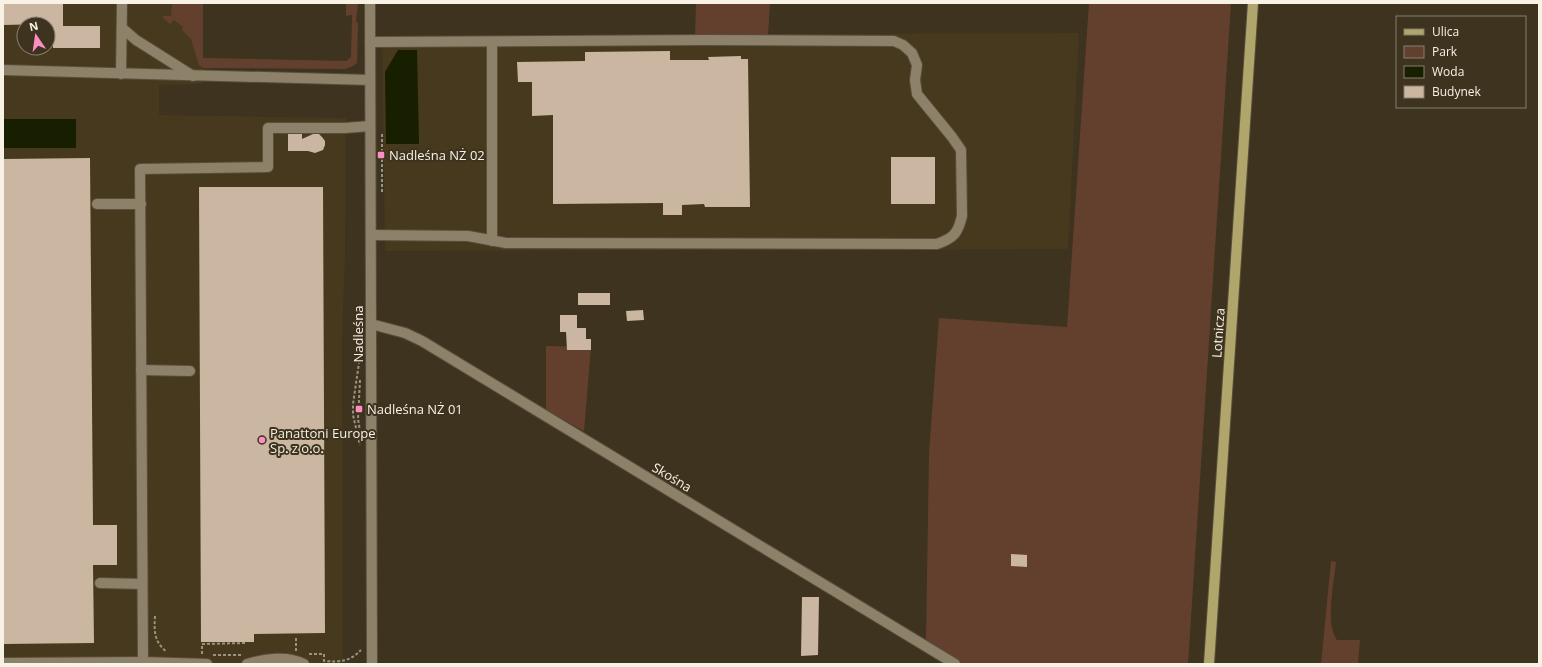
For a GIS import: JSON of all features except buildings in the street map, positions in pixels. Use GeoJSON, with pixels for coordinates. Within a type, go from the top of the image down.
{"type":"FeatureCollection","features":[{"type":"Feature","properties":{"kind":"main road","name":"Lotnicza"},"geometry":{"type":"LineString","coordinates":[[1209,664],[1253,3]]}},
{"type":"Feature","properties":{"kind":"street"},"geometry":{"type":"LineString","coordinates":[[121,74],[122,3]]}},
{"type":"Feature","properties":{"kind":"street","name":"Nadleśna"},"geometry":{"type":"LineString","coordinates":[[370,3],[372,664]]}},
{"type":"Feature","properties":{"kind":"street"},"geometry":{"type":"LineString","coordinates":[[122,28],[136,40],[193,76]]}},
{"type":"Feature","properties":{"kind":"street"},"geometry":{"type":"LineString","coordinates":[[370,42],[704,40],[894,41],[903,45],[912,53],[917,65],[915,80],[917,94],[961,150],[962,216],[955,234],[948,240],[938,244],[554,244],[506,243],[468,236],[371,235]]}},
{"type":"Feature","properties":{"kind":"street"},"geometry":{"type":"LineString","coordinates":[[492,42],[492,241]]}},
{"type":"Feature","properties":{"kind":"street"},"geometry":{"type":"LineString","coordinates":[[3,70],[370,80]]}},
{"type":"Feature","properties":{"kind":"street"},"geometry":{"type":"LineString","coordinates":[[142,662],[140,169],[268,167],[268,128],[345,128],[370,126]]}},
{"type":"Feature","properties":{"kind":"street"},"geometry":{"type":"LineString","coordinates":[[97,204],[141,204]]}},
{"type":"Feature","properties":{"kind":"street","name":"Skośna"},"geometry":{"type":"LineString","coordinates":[[371,324],[405,333],[422,341],[955,664]]}},
{"type":"Feature","properties":{"kind":"street"},"geometry":{"type":"LineString","coordinates":[[141,370],[190,371]]}},
{"type":"Feature","properties":{"kind":"street"},"geometry":{"type":"LineString","coordinates":[[100,583],[142,584]]}},
{"type":"Feature","properties":{"kind":"street"},"geometry":{"type":"LineString","coordinates":[[247,664],[265,659],[292,659],[304,664]]}},
{"type":"Feature","properties":{"kind":"street"},"geometry":{"type":"LineString","coordinates":[[3,663],[205,660]]}},
{"type":"Feature","properties":{"kind":"path"},"geometry":{"type":"LineString","coordinates":[[296,638],[296,654]]}},
{"type":"Feature","properties":{"kind":"path"},"geometry":{"type":"LineString","coordinates":[[205,660],[202,644],[246,644]]}},
{"type":"Feature","properties":{"kind":"shaded area"},"geometry":{"type":"Polygon","coordinates":[[[3,3],[203,3],[203,84],[159,85],[159,115],[346,118],[345,255],[342,340],[343,664],[3,664],[3,3]]]}},
{"type":"Feature","properties":{"kind":"shaded area"},"geometry":{"type":"Polygon","coordinates":[[[1079,33],[1068,249],[385,251],[382,36],[1079,33]]]}},
{"type":"Feature","properties":{"kind":"green space"},"geometry":{"type":"Polygon","coordinates":[[[172,3],[203,3],[203,58],[346,61],[351,57],[352,15],[346,16],[346,3],[358,3],[356,22],[358,23],[357,63],[345,69],[204,68],[199,65],[191,39],[182,30],[183,27],[174,20],[170,24],[163,18],[163,16],[171,16],[172,3]]]}},
{"type":"Feature","properties":{"kind":"green space"},"geometry":{"type":"Polygon","coordinates":[[[696,3],[770,3],[768,36],[695,35],[696,3]]]}},
{"type":"Feature","properties":{"kind":"green space"},"geometry":{"type":"Polygon","coordinates":[[[1089,3],[1231,3],[1188,664],[964,664],[926,640],[929,453],[939,318],[1067,327],[1089,3]]]}},
{"type":"Feature","properties":{"kind":"green space"},"geometry":{"type":"Polygon","coordinates":[[[546,346],[591,347],[584,431],[546,410],[546,346]]]}},
{"type":"Feature","properties":{"kind":"green space"},"geometry":{"type":"Polygon","coordinates":[[[1331,561],[1336,562],[1331,602],[1333,633],[1337,640],[1360,640],[1358,664],[1321,664],[1331,561]]]}},
{"type":"Feature","properties":{"kind":"water"},"geometry":{"type":"Polygon","coordinates":[[[398,50],[417,50],[419,144],[386,144],[385,72],[398,50]]]}},
{"type":"Feature","properties":{"kind":"water"},"geometry":{"type":"Polygon","coordinates":[[[3,119],[76,119],[76,148],[3,148],[3,119]]]}},
{"type":"Feature","properties":{"kind":"place","name":"Nadleśna NŻ 02"},"geometry":{"type":"Point","coordinates":[381,155]}},
{"type":"Feature","properties":{"kind":"place","name":"Nadleśna NŻ 01"},"geometry":{"type":"Point","coordinates":[359,409]}},
{"type":"Feature","properties":{"kind":"place","name":"Panattoni Europe Sp. z o.o."},"geometry":{"type":"Point","coordinates":[262,440]}}]}
